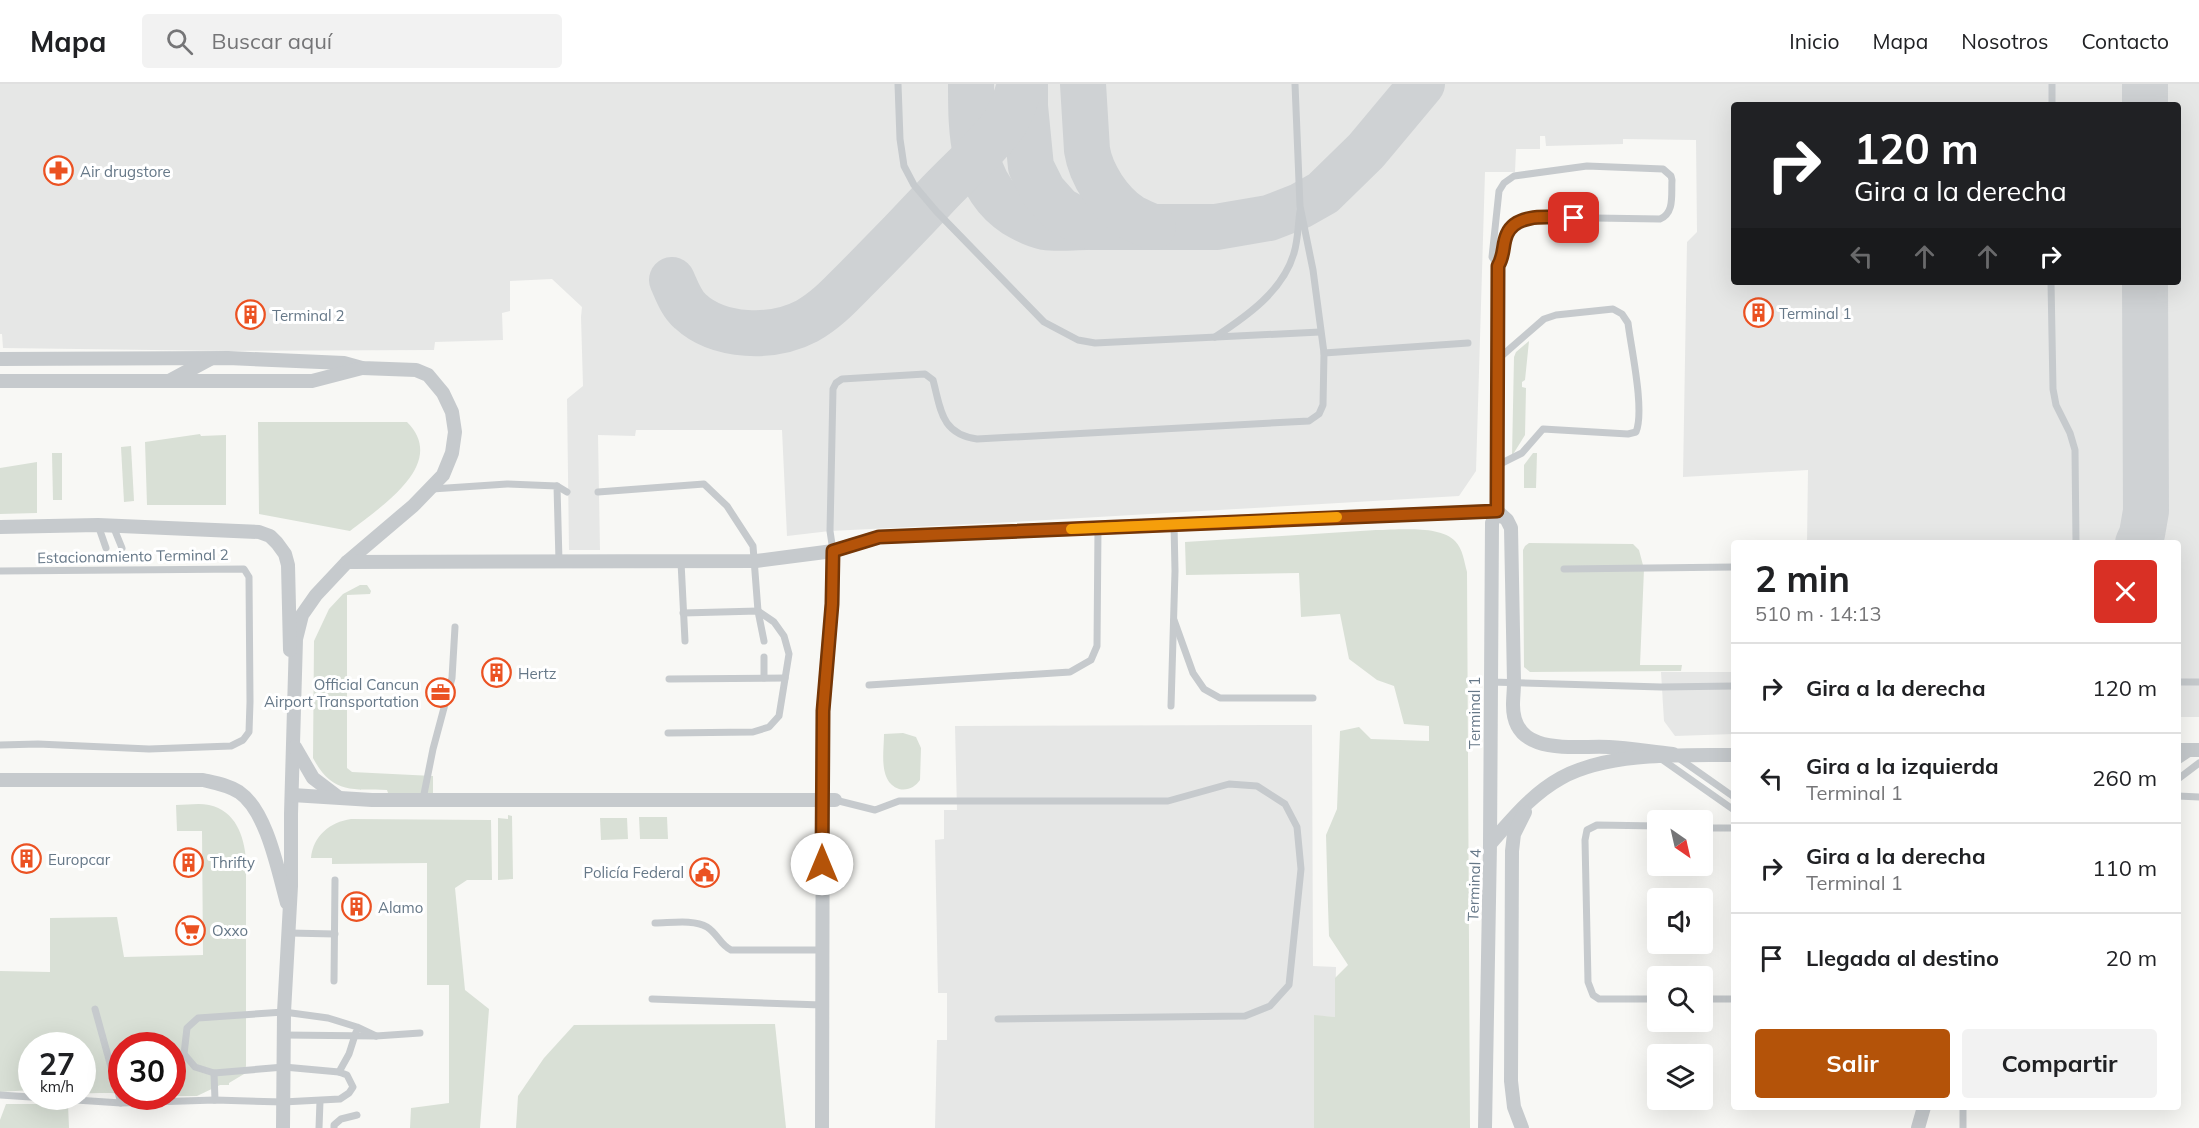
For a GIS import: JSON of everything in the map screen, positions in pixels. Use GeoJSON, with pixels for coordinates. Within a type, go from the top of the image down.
{"type":"FeatureCollection","features":[{"type":"Feature","properties":{"kind":"street"},"geometry":{"type":"LineString","coordinates":[[170,358],[209,381]]}},
{"type":"Feature","properties":{"kind":"street"},"geometry":{"type":"LineString","coordinates":[[170,381],[212,358]]}},
{"type":"Feature","properties":{"kind":"street"},"geometry":{"type":"LineString","coordinates":[[0,359],[212,358],[345,363],[362,368],[416,370],[428,375],[443,393],[452,412],[455,432],[452,453],[443,475],[413,506],[347,562],[316,595],[302,615],[296,639],[290,914],[284,1012],[283,1128]]}},
{"type":"Feature","properties":{"kind":"street"},"geometry":{"type":"LineString","coordinates":[[78,359],[116,381]]}},
{"type":"Feature","properties":{"kind":"street"},"geometry":{"type":"LineString","coordinates":[[77,381],[117,359]]}},
{"type":"Feature","properties":{"kind":"street"},"geometry":{"type":"LineString","coordinates":[[0,381],[312,381],[335,377],[362,368]]}},
{"type":"Feature","properties":{"kind":"street"},"geometry":{"type":"LineString","coordinates":[[347,562],[756,561],[833,551],[879,537],[1497,511]]}},
{"type":"Feature","properties":{"kind":"street","name":"Terminal 1"},"geometry":{"type":"LineString","coordinates":[[1490,844],[1492,523],[1497,511],[1507,520],[1511,528],[1513,706],[1519,728],[1528,737],[1542,745],[1608,747],[1673,754]]}},
{"type":"Feature","properties":{"kind":"street"},"geometry":{"type":"LineString","coordinates":[[0,527],[98,525],[241,530],[260,532],[270,536],[285,554],[288,565],[288,632],[294,688]]}},
{"type":"Feature","properties":{"kind":"street"},"geometry":{"type":"LineString","coordinates":[[822,1128],[822,950],[828,800],[823,711],[832,604],[833,551]]}},
{"type":"Feature","properties":{"kind":"street"},"geometry":{"type":"LineString","coordinates":[[294,745],[313,778],[339,797]]}},
{"type":"Feature","properties":{"kind":"street"},"geometry":{"type":"LineString","coordinates":[[2181,751],[2198,754]]}},
{"type":"Feature","properties":{"kind":"street","name":"Terminal 4"},"geometry":{"type":"LineString","coordinates":[[1485,1128],[1490,844],[1518,812],[1539,793],[1561,778],[1582,768],[1606,762],[1673,754],[1731,755]]}},
{"type":"Feature","properties":{"kind":"street"},"geometry":{"type":"LineString","coordinates":[[0,780],[203,780],[222,784],[240,792],[251,803],[263,822],[290,914]]}},
{"type":"Feature","properties":{"kind":"street"},"geometry":{"type":"LineString","coordinates":[[1522,1128],[1514,1107],[1511,1081],[1512,851],[1514,834],[1520,819],[1539,793]]}},
{"type":"Feature","properties":{"kind":"street"},"geometry":{"type":"LineString","coordinates":[[292,795],[423,799],[828,800]]}},
{"type":"Feature","properties":{"kind":"street"},"geometry":{"type":"LineString","coordinates":[[1918,1128],[1923,1110]]}},
{"type":"Feature","properties":{"kind":"lane"},"geometry":{"type":"LineString","coordinates":[[898,84],[900,139],[904,166],[914,185],[936,211],[1044,322],[1078,340],[1095,343],[1320,332]]}},
{"type":"Feature","properties":{"kind":"lane"},"geometry":{"type":"LineString","coordinates":[[833,551],[830,531],[832,389],[842,379],[925,374],[933,380],[942,413],[951,429],[960,436],[977,439],[1309,421],[1319,414],[1323,405],[1324,353],[1313,270],[1300,206],[1295,84]]}},
{"type":"Feature","properties":{"kind":"lane"},"geometry":{"type":"LineString","coordinates":[[2052,84],[2052,102]]}},
{"type":"Feature","properties":{"kind":"lane","name":"Terminal 1"},"geometry":{"type":"LineString","coordinates":[[1497,511],[1498,266],[1504,257],[1507,233],[1520,222],[1530,218],[1665,217],[1671,208],[1671,176],[1663,169],[1587,166],[1514,176],[1504,183],[1499,191],[1492,257],[1498,266]]}},
{"type":"Feature","properties":{"kind":"lane"},"geometry":{"type":"LineString","coordinates":[[1213,338],[1245,318],[1272,291],[1285,274],[1294,252],[1300,206]]}},
{"type":"Feature","properties":{"kind":"lane"},"geometry":{"type":"LineString","coordinates":[[2051,285],[2053,389],[2056,405],[2070,433],[2075,450],[2076,540]]}},
{"type":"Feature","properties":{"kind":"lane"},"geometry":{"type":"LineString","coordinates":[[1496,466],[1522,453],[1543,429],[1628,434],[1636,432],[1639,410],[1628,323],[1622,314],[1613,309],[1556,315],[1544,319],[1497,360]]}},
{"type":"Feature","properties":{"kind":"lane"},"geometry":{"type":"LineString","coordinates":[[1324,353],[1468,343]]}},
{"type":"Feature","properties":{"kind":"lane"},"geometry":{"type":"LineString","coordinates":[[429,489],[507,484],[557,486],[567,492]]}},
{"type":"Feature","properties":{"kind":"lane"},"geometry":{"type":"LineString","coordinates":[[598,492],[704,484],[717,494],[753,546],[756,561],[758,611],[764,641]]}},
{"type":"Feature","properties":{"kind":"lane"},"geometry":{"type":"LineString","coordinates":[[557,486],[559,563]]}},
{"type":"Feature","properties":{"kind":"lane"},"geometry":{"type":"LineString","coordinates":[[1171,706],[1174,524]]}},
{"type":"Feature","properties":{"kind":"lane"},"geometry":{"type":"LineString","coordinates":[[98,525],[106,548]]}},
{"type":"Feature","properties":{"kind":"lane"},"geometry":{"type":"LineString","coordinates":[[113,526],[122,548]]}},
{"type":"Feature","properties":{"kind":"lane"},"geometry":{"type":"LineString","coordinates":[[869,685],[1070,672],[1090,660],[1096,646],[1098,528]]}},
{"type":"Feature","properties":{"kind":"lane"},"geometry":{"type":"LineString","coordinates":[[681,562],[685,640]]}},
{"type":"Feature","properties":{"kind":"lane"},"geometry":{"type":"LineString","coordinates":[[1564,569],[1731,567]]}},
{"type":"Feature","properties":{"kind":"lane","name":"Estacionamiento Terminal 2"},"geometry":{"type":"LineString","coordinates":[[0,571],[240,568],[249,577],[250,702],[249,732],[243,740],[231,746],[148,749],[38,744],[0,745]]}},
{"type":"Feature","properties":{"kind":"lane"},"geometry":{"type":"LineString","coordinates":[[668,733],[753,732],[769,727],[779,716],[789,654],[784,636],[774,622],[758,611],[683,613]]}},
{"type":"Feature","properties":{"kind":"lane"},"geometry":{"type":"LineString","coordinates":[[1174,620],[1193,673],[1204,689],[1220,698],[1313,698]]}},
{"type":"Feature","properties":{"kind":"lane"},"geometry":{"type":"LineString","coordinates":[[423,799],[433,749],[452,678],[456,627]]}},
{"type":"Feature","properties":{"kind":"lane"},"geometry":{"type":"LineString","coordinates":[[764,657],[764,678]]}},
{"type":"Feature","properties":{"kind":"lane"},"geometry":{"type":"LineString","coordinates":[[669,679],[785,678]]}},
{"type":"Feature","properties":{"kind":"lane"},"geometry":{"type":"LineString","coordinates":[[1490,682],[1661,687],[1731,686]]}},
{"type":"Feature","properties":{"kind":"lane"},"geometry":{"type":"LineString","coordinates":[[2181,682],[2199,682]]}},
{"type":"Feature","properties":{"kind":"lane"},"geometry":{"type":"LineString","coordinates":[[1673,754],[1731,795]]}},
{"type":"Feature","properties":{"kind":"lane"},"geometry":{"type":"LineString","coordinates":[[2181,760],[2198,754]]}},
{"type":"Feature","properties":{"kind":"lane"},"geometry":{"type":"LineString","coordinates":[[2181,775],[2198,754]]}},
{"type":"Feature","properties":{"kind":"lane"},"geometry":{"type":"LineString","coordinates":[[1656,756],[1731,808]]}},
{"type":"Feature","properties":{"kind":"lane"},"geometry":{"type":"LineString","coordinates":[[828,800],[875,810],[899,801],[1168,801],[1229,784],[1257,786],[1285,804],[1297,827],[1300,870],[1289,985],[1270,1006],[1245,1016],[998,1019]]}},
{"type":"Feature","properties":{"kind":"lane"},"geometry":{"type":"LineString","coordinates":[[2181,796],[2199,796]]}},
{"type":"Feature","properties":{"kind":"lane"},"geometry":{"type":"LineString","coordinates":[[1647,826],[1597,825],[1587,830],[1585,840],[1590,989],[1599,999],[1647,999]]}},
{"type":"Feature","properties":{"kind":"lane"},"geometry":{"type":"LineString","coordinates":[[1713,828],[1731,828]]}},
{"type":"Feature","properties":{"kind":"lane"},"geometry":{"type":"LineString","coordinates":[[334,981],[335,880]]}},
{"type":"Feature","properties":{"kind":"lane"},"geometry":{"type":"LineString","coordinates":[[655,923],[696,923],[707,927],[723,946],[731,950],[822,950]]}},
{"type":"Feature","properties":{"kind":"lane"},"geometry":{"type":"LineString","coordinates":[[289,933],[335,934]]}},
{"type":"Feature","properties":{"kind":"lane"},"geometry":{"type":"LineString","coordinates":[[652,999],[822,1005]]}},
{"type":"Feature","properties":{"kind":"lane"},"geometry":{"type":"LineString","coordinates":[[1713,999],[1731,999]]}},
{"type":"Feature","properties":{"kind":"lane"},"geometry":{"type":"LineString","coordinates":[[95,1009],[108,1056]]}},
{"type":"Feature","properties":{"kind":"lane"},"geometry":{"type":"LineString","coordinates":[[186,1101],[320,1101],[340,1099],[353,1087],[348,1075],[339,1072],[284,1067],[214,1073],[195,1067],[184,1053],[187,1029],[198,1018],[284,1012],[328,1018],[376,1036]]}},
{"type":"Feature","properties":{"kind":"lane"},"geometry":{"type":"LineString","coordinates":[[339,1072],[356,1036],[357,1027]]}},
{"type":"Feature","properties":{"kind":"lane"},"geometry":{"type":"LineString","coordinates":[[284,1035],[376,1036],[420,1033]]}},
{"type":"Feature","properties":{"kind":"lane"},"geometry":{"type":"LineString","coordinates":[[214,1073],[215,1100]]}},
{"type":"Feature","properties":{"kind":"lane"},"geometry":{"type":"LineString","coordinates":[[0,1095],[108,1102]]}},
{"type":"Feature","properties":{"kind":"lane"},"geometry":{"type":"LineString","coordinates":[[319,1128],[320,1101]]}},
{"type":"Feature","properties":{"kind":"lane"},"geometry":{"type":"LineString","coordinates":[[1963,1110],[1963,1128]]}},
{"type":"Feature","properties":{"kind":"lane"},"geometry":{"type":"LineString","coordinates":[[334,1128],[340,1119],[357,1115]]}},
{"type":"Feature","properties":{"kind":"shaded area"},"geometry":{"type":"Polygon","coordinates":[[[0,84],[2199,84],[2199,717],[2181,717],[2181,540],[1807,540],[1808,470],[1683,477],[1687,242],[1697,232],[1696,140],[1623,139],[1623,144],[1546,146],[1545,136],[1540,136],[1540,149],[1516,149],[1515,172],[1485,172],[1476,471],[1459,496],[830,531],[787,536],[782,430],[636,430],[635,436],[598,435],[600,550],[569,550],[567,399],[583,386],[582,307],[552,279],[510,281],[510,311],[502,313],[503,340],[435,342],[434,350],[228,351],[3,348],[2,334],[0,334],[0,84]]]}},
{"type":"Feature","properties":{"kind":"shaded area"},"geometry":{"type":"Polygon","coordinates":[[[1529,341],[1525,380],[1522,382],[1522,387],[1526,388],[1525,435],[1512,456],[1514,357],[1516,352],[1529,341]]]}},
{"type":"Feature","properties":{"kind":"shaded area"},"geometry":{"type":"Polygon","coordinates":[[[258,422],[407,422],[418,438],[420,453],[415,469],[406,483],[350,531],[259,514],[258,422]]]}},
{"type":"Feature","properties":{"kind":"shaded area"},"geometry":{"type":"Polygon","coordinates":[[[200,434],[201,436],[226,435],[226,505],[147,505],[145,442],[200,434]]]}},
{"type":"Feature","properties":{"kind":"shaded area"},"geometry":{"type":"Polygon","coordinates":[[[131,446],[134,501],[124,502],[121,447],[131,446]]]}},
{"type":"Feature","properties":{"kind":"shaded area"},"geometry":{"type":"Polygon","coordinates":[[[52,453],[62,453],[62,500],[53,500],[52,453]]]}},
{"type":"Feature","properties":{"kind":"shaded area"},"geometry":{"type":"Polygon","coordinates":[[[1533,453],[1537,453],[1536,488],[1524,488],[1524,465],[1533,453]]]}},
{"type":"Feature","properties":{"kind":"shaded area"},"geometry":{"type":"Polygon","coordinates":[[[37,462],[37,513],[0,514],[0,468],[37,462]]]}},
{"type":"Feature","properties":{"kind":"shaded area"},"geometry":{"type":"Polygon","coordinates":[[[1418,529],[1448,536],[1460,548],[1467,572],[1470,1128],[1314,1128],[1314,1015],[1335,1017],[1335,978],[1348,965],[1329,936],[1326,835],[1337,809],[1340,731],[1359,727],[1371,739],[1429,741],[1429,726],[1404,724],[1394,686],[1377,680],[1349,659],[1340,614],[1301,617],[1299,573],[1186,575],[1185,542],[1418,529]]]}},
{"type":"Feature","properties":{"kind":"shaded area"},"geometry":{"type":"Polygon","coordinates":[[[1529,543],[1633,544],[1639,550],[1644,569],[1640,665],[1682,665],[1681,671],[1530,672],[1524,667],[1523,550],[1529,543]]]}},
{"type":"Feature","properties":{"kind":"shaded area"},"geometry":{"type":"Polygon","coordinates":[[[360,585],[367,585],[371,591],[370,594],[347,595],[347,768],[352,772],[433,776],[433,793],[388,793],[387,790],[344,787],[328,778],[313,758],[314,641],[329,609],[343,594],[360,585]]]}},
{"type":"Feature","properties":{"kind":"shaded area"},"geometry":{"type":"Polygon","coordinates":[[[1661,672],[1731,672],[1731,734],[1675,736],[1664,721],[1661,672]]]}},
{"type":"Feature","properties":{"kind":"shaded area"},"geometry":{"type":"Polygon","coordinates":[[[1312,725],[1313,966],[1336,967],[1335,1017],[1314,1016],[1314,1128],[935,1128],[937,1040],[947,1040],[947,993],[938,993],[935,840],[944,839],[944,810],[957,810],[955,726],[1312,725]]]}},
{"type":"Feature","properties":{"kind":"shaded area"},"geometry":{"type":"Polygon","coordinates":[[[903,733],[916,737],[921,748],[920,780],[911,788],[899,789],[892,785],[885,773],[884,734],[903,733]]]}},
{"type":"Feature","properties":{"kind":"shaded area"},"geometry":{"type":"Polygon","coordinates":[[[205,804],[226,813],[241,833],[246,859],[246,1066],[244,1074],[229,1085],[220,1085],[197,1096],[186,1096],[186,1032],[108,1032],[108,1093],[96,1093],[96,1032],[18,1032],[18,1091],[0,1092],[0,971],[50,972],[50,918],[117,917],[124,957],[203,955],[202,831],[177,831],[176,805],[205,804]]]}},
{"type":"Feature","properties":{"kind":"shaded area"},"geometry":{"type":"Polygon","coordinates":[[[508,815],[512,816],[513,879],[498,880],[498,818],[508,819],[508,815]]]}},
{"type":"Feature","properties":{"kind":"shaded area"},"geometry":{"type":"Polygon","coordinates":[[[639,817],[667,817],[668,839],[640,839],[639,817]]]}},
{"type":"Feature","properties":{"kind":"shaded area"},"geometry":{"type":"Polygon","coordinates":[[[600,818],[627,818],[628,839],[601,840],[600,818]]]}},
{"type":"Feature","properties":{"kind":"shaded area"},"geometry":{"type":"Polygon","coordinates":[[[351,819],[491,820],[492,880],[467,880],[455,888],[465,990],[489,1009],[480,1128],[410,1128],[411,1108],[449,1103],[449,985],[427,985],[427,863],[332,864],[332,858],[311,858],[315,843],[324,831],[336,823],[351,819]]]}},
{"type":"Feature","properties":{"kind":"shaded area"},"geometry":{"type":"Polygon","coordinates":[[[775,1024],[786,1128],[516,1128],[518,1096],[544,1058],[574,1025],[775,1024]]]}},
{"type":"Feature","properties":{"kind":"shaded area"},"geometry":{"type":"Polygon","coordinates":[[[6,1104],[18,1104],[18,1110],[68,1110],[69,1128],[0,1128],[0,1120],[6,1104]]]}},
{"type":"Feature","properties":{"kind":"taxiway"},"geometry":{"type":"LineString","coordinates":[[971,84],[973,139],[977,156],[982,173],[1000,202],[1015,214],[1041,226],[1087,227]]}},
{"type":"Feature","properties":{"kind":"taxiway"},"geometry":{"type":"LineString","coordinates":[[672,280],[690,311],[702,320],[731,331],[763,333],[793,327],[807,321],[840,295],[977,156],[1001,128],[1014,104],[1020,84]]}},
{"type":"Feature","properties":{"kind":"taxiway"},"geometry":{"type":"LineString","coordinates":[[1025,84],[1031,167],[1043,191],[1060,210],[1091,227],[1216,227],[1269,218],[1300,206],[1323,193],[1366,151],[1422,84]]}},
{"type":"Feature","properties":{"kind":"taxiway"},"geometry":{"type":"LineString","coordinates":[[1083,84],[1087,150],[1097,178],[1123,211],[1153,227]]}},
{"type":"Feature","properties":{"kind":"taxiway"},"geometry":{"type":"LineString","coordinates":[[2145,84],[2145,102]]}},
{"type":"Feature","properties":{"kind":"taxiway"},"geometry":{"type":"LineString","coordinates":[[2139,540],[2146,511],[2145,285]]}},
{"type":"Feature","properties":{"kind":"slow traffic"},"geometry":{"type":"LineString","coordinates":[[1071,529],[1337,517]]}},
{"type":"Feature","properties":{"kind":"place","name":"Air drugstore"},"geometry":{"type":"Point","coordinates":[59,171]}},
{"type":"Feature","properties":{"kind":"place","name":"Terminal 1"},"geometry":{"type":"Point","coordinates":[1758,313]}},
{"type":"Feature","properties":{"kind":"place","name":"Terminal 2"},"geometry":{"type":"Point","coordinates":[251,315]}},
{"type":"Feature","properties":{"kind":"place","name":"Hertz"},"geometry":{"type":"Point","coordinates":[497,673]}},
{"type":"Feature","properties":{"kind":"place","name":"Official Cancun Airport Transportation"},"geometry":{"type":"Point","coordinates":[440,693]}},
{"type":"Feature","properties":{"kind":"place","name":"Europcar"},"geometry":{"type":"Point","coordinates":[27,859]}},
{"type":"Feature","properties":{"kind":"place","name":"Thrifty"},"geometry":{"type":"Point","coordinates":[189,862]}},
{"type":"Feature","properties":{"kind":"place","name":"Policía Federal"},"geometry":{"type":"Point","coordinates":[705,872]}},
{"type":"Feature","properties":{"kind":"place","name":"Alamo"},"geometry":{"type":"Point","coordinates":[357,907]}},
{"type":"Feature","properties":{"kind":"place","name":"Oxxo"},"geometry":{"type":"Point","coordinates":[191,930]}},
{"type":"Feature","properties":{"kind":"route"},"geometry":{"type":"LineString","coordinates":[[822,864],[823,711],[832,604],[833,551],[879,537],[1497,511],[1498,266],[1504,257],[1507,233],[1520,222],[1530,218],[1574,218]]}}]}
